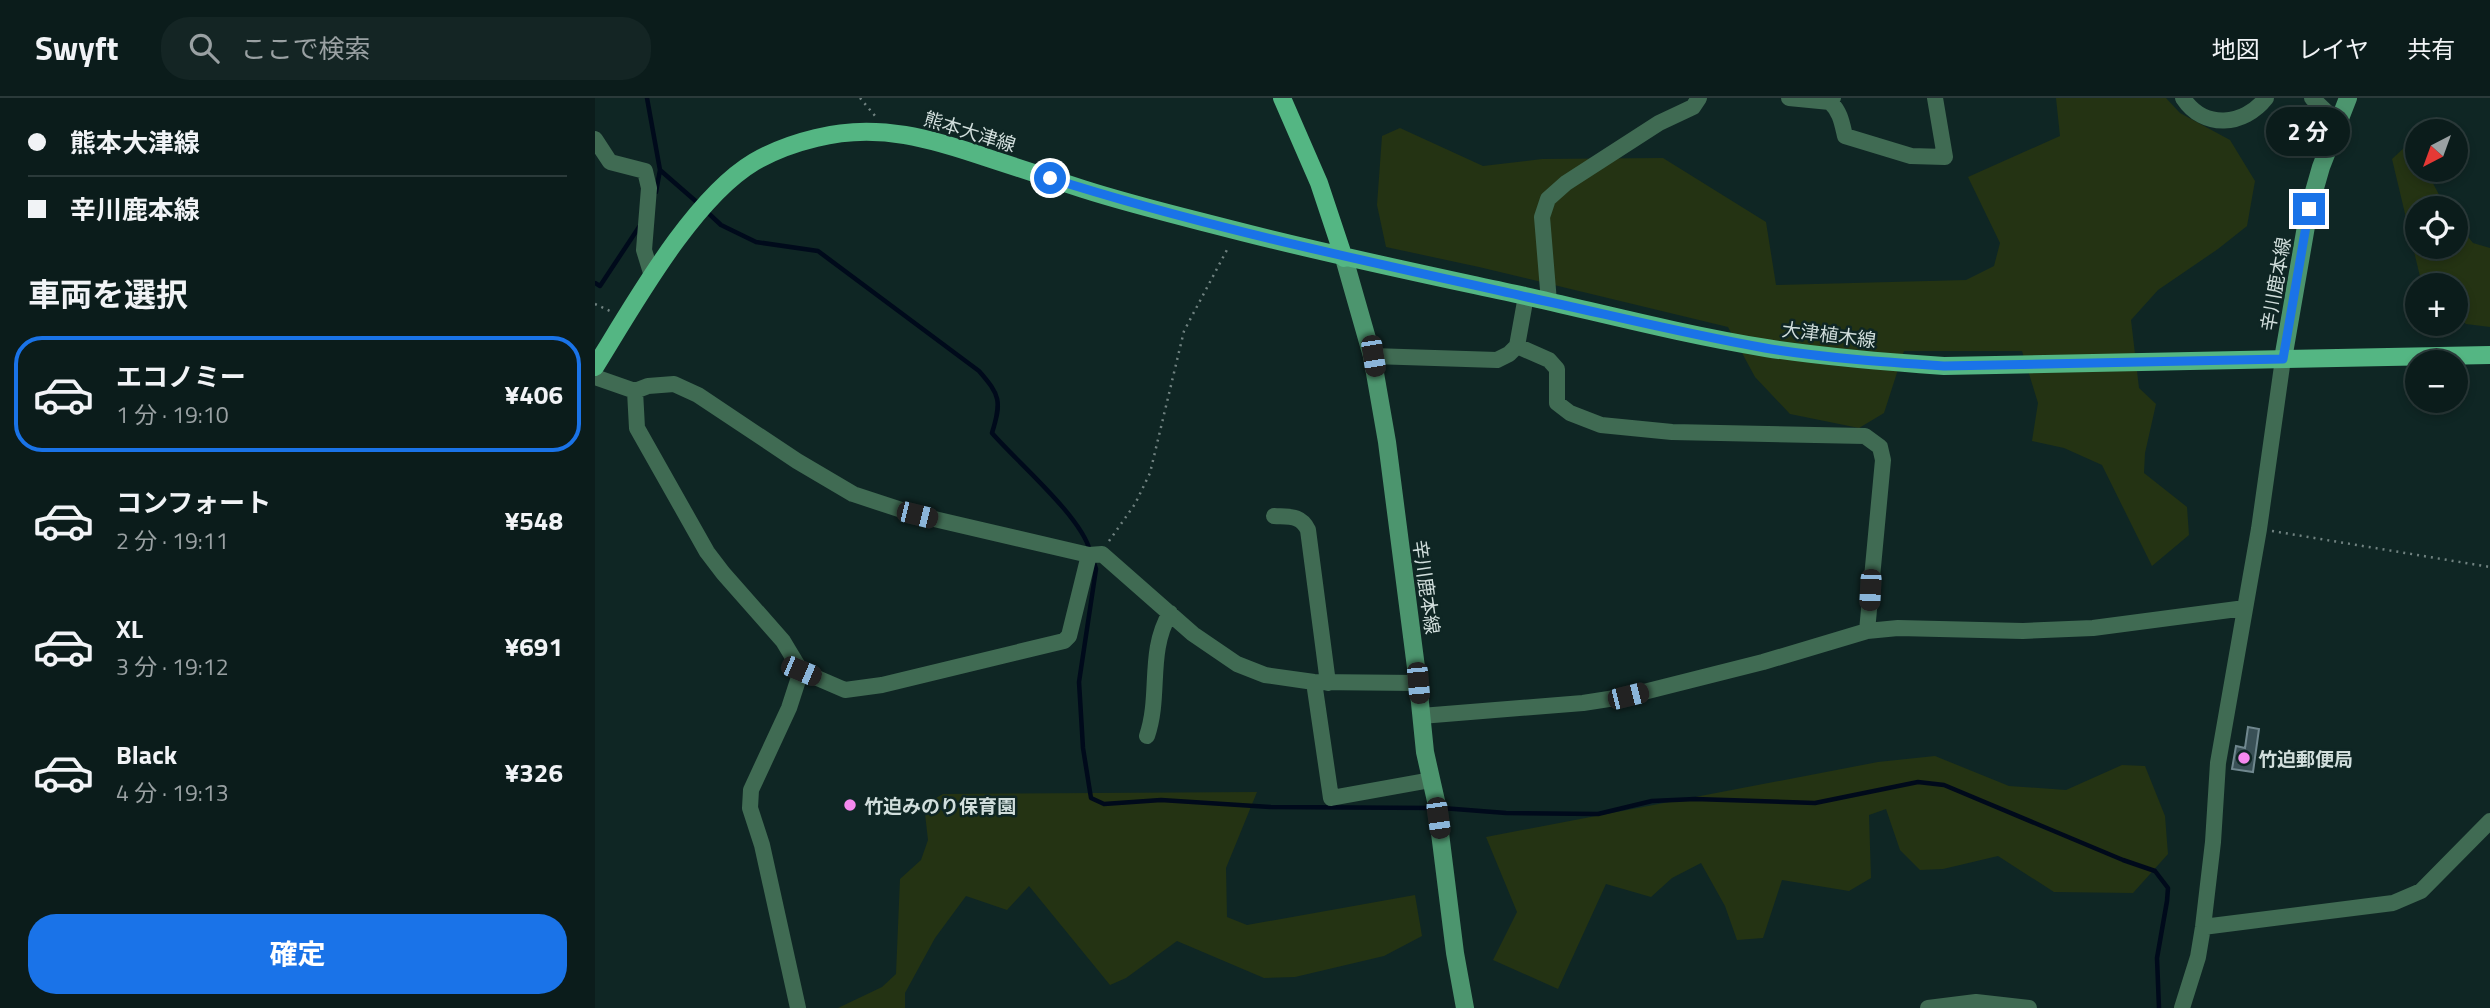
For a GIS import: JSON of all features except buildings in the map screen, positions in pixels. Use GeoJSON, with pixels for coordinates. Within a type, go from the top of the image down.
{"type":"FeatureCollection","features":[{"type":"Feature","properties":{"kind":"main road"},"geometry":{"type":"LineString","coordinates":[[1282,98],[1319,183],[1344,258]]}},
{"type":"Feature","properties":{"kind":"main road","name":"辛川鹿本線"},"geometry":{"type":"LineString","coordinates":[[2283,359],[2309,209],[2321,167],[2348,98]]}},
{"type":"Feature","properties":{"kind":"main road","name":"熊本大津線"},"geometry":{"type":"LineString","coordinates":[[595,367],[652,276],[691,222],[721,190],[752,163],[784,148],[816,138],[854,131],[888,131],[930,138],[1113,198],[1344,258]]}},
{"type":"Feature","properties":{"kind":"main road","name":"大津植木線"},"geometry":{"type":"LineString","coordinates":[[1344,258],[1768,348],[1889,362],[1944,366],[2490,355]]}},
{"type":"Feature","properties":{"kind":"main road","name":"辛川鹿本線"},"geometry":{"type":"LineString","coordinates":[[1344,258],[1373,356],[1387,442],[1422,716],[1465,1008]]}},
{"type":"Feature","properties":{"kind":"street"},"geometry":{"type":"LineString","coordinates":[[1549,302],[1542,216],[1548,199],[1566,183],[1658,123],[1693,107],[1699,98]]}},
{"type":"Feature","properties":{"kind":"street"},"geometry":{"type":"LineString","coordinates":[[1789,98],[1831,100],[1840,117],[1845,136],[1911,156],[1945,157],[1935,98]]}},
{"type":"Feature","properties":{"kind":"street"},"geometry":{"type":"LineString","coordinates":[[2183,98],[2201,116],[2223,121],[2242,119],[2266,98]]}},
{"type":"Feature","properties":{"kind":"street"},"geometry":{"type":"LineString","coordinates":[[2312,98],[2337,122]]}},
{"type":"Feature","properties":{"kind":"street"},"geometry":{"type":"LineString","coordinates":[[595,139],[610,162],[645,171],[649,188],[644,250],[652,276]]}},
{"type":"Feature","properties":{"kind":"street"},"geometry":{"type":"LineString","coordinates":[[1373,356],[1497,360],[1517,346],[1526,296]]}},
{"type":"Feature","properties":{"kind":"street"},"geometry":{"type":"LineString","coordinates":[[1517,346],[1549,360],[1557,369],[1557,403],[1570,413],[1601,425],[1672,432],[1865,436],[1880,447],[1883,460],[1867,631]]}},
{"type":"Feature","properties":{"kind":"street"},"geometry":{"type":"LineString","coordinates":[[2182,1008],[2198,957],[2203,927],[2213,842],[2218,763],[2259,529],[2283,359]]}},
{"type":"Feature","properties":{"kind":"street"},"geometry":{"type":"LineString","coordinates":[[595,377],[635,391],[648,386],[674,384],[698,395],[797,461],[853,494],[917,515],[1089,555],[1102,554],[1193,634],[1237,664],[1265,675],[1321,683],[1418,683]]}},
{"type":"Feature","properties":{"kind":"street"},"geometry":{"type":"LineString","coordinates":[[635,391],[637,428],[694,529],[723,573],[783,641],[801,671],[845,690],[882,685],[1064,641],[1069,635],[1089,555]]}},
{"type":"Feature","properties":{"kind":"street"},"geometry":{"type":"LineString","coordinates":[[1274,516],[1297,517],[1304,522],[1308,530],[1331,798],[1431,779]]}},
{"type":"Feature","properties":{"kind":"street"},"geometry":{"type":"LineString","coordinates":[[1422,716],[1583,703],[1628,696],[1763,662],[1867,631],[1898,628],[2023,631],[2093,628],[2245,608]]}},
{"type":"Feature","properties":{"kind":"street"},"geometry":{"type":"LineString","coordinates":[[1147,736],[1153,717],[1158,636],[1170,613]]}},
{"type":"Feature","properties":{"kind":"street"},"geometry":{"type":"LineString","coordinates":[[798,1008],[762,845],[750,808],[751,790],[789,708],[801,671]]}},
{"type":"Feature","properties":{"kind":"street"},"geometry":{"type":"LineString","coordinates":[[2203,927],[2393,903],[2421,891],[2490,821]]}},
{"type":"Feature","properties":{"kind":"street"},"geometry":{"type":"LineString","coordinates":[[1928,1008],[1976,1002],[2029,1008]]}},
{"type":"Feature","properties":{"kind":"path"},"geometry":{"type":"LineString","coordinates":[[1089,555],[1109,541],[1135,504],[1150,474],[1184,331],[1237,231]]}},
{"type":"Feature","properties":{"kind":"path"},"geometry":{"type":"LineString","coordinates":[[2259,529],[2490,567]]}},
{"type":"Feature","properties":{"kind":"green space"},"geometry":{"type":"Polygon","coordinates":[[[2056,98],[2166,98],[2180,113],[2230,140],[2255,181],[2247,226],[2158,290],[2131,320],[2139,388],[2156,404],[2145,453],[2144,473],[2187,507],[2189,535],[2152,566],[2102,465],[2064,448],[2032,441],[2038,403],[2022,351],[1904,351],[1884,413],[1859,428],[1790,414],[1755,377],[1728,327],[1386,247],[1377,205],[1382,136],[1400,128],[1483,166],[1542,159],[1663,158],[1766,222],[1776,285],[1966,280],[1994,266],[2000,243],[1968,177],[2060,136],[2056,98]]]}},
{"type":"Feature","properties":{"kind":"green space"},"geometry":{"type":"Polygon","coordinates":[[[2405,147],[2405,182],[2432,182],[2440,196],[2405,196],[2405,214],[2392,159],[2405,147]]]}},
{"type":"Feature","properties":{"kind":"green space"},"geometry":{"type":"Polygon","coordinates":[[[2468,237],[2473,243],[2490,248],[2490,327],[2468,324],[2468,273],[2419,273],[2416,259],[2468,259],[2468,237]]]}},
{"type":"Feature","properties":{"kind":"green space"},"geometry":{"type":"Polygon","coordinates":[[[1935,756],[2009,786],[2066,790],[2122,765],[2145,766],[2165,816],[2168,854],[2133,893],[2054,892],[1998,856],[1943,869],[1920,870],[1900,850],[1886,809],[1869,815],[1871,878],[1849,891],[1782,880],[1763,938],[1737,940],[1725,906],[1701,863],[1672,878],[1651,897],[1606,884],[1558,989],[1493,960],[1517,912],[1486,837],[1878,762],[1935,756]]]}},
{"type":"Feature","properties":{"kind":"green space"},"geometry":{"type":"Polygon","coordinates":[[[1257,792],[1226,868],[1227,917],[1247,925],[1415,895],[1422,936],[1384,956],[1295,977],[1264,978],[1177,941],[1126,978],[1110,985],[1029,886],[1007,910],[966,896],[935,938],[905,993],[905,1008],[838,1008],[882,987],[896,974],[900,879],[921,860],[928,840],[924,805],[943,794],[1257,792]]]}},
{"type":"Feature","properties":{"kind":"waterway"},"geometry":{"type":"LineString","coordinates":[[647,98],[660,170],[656,192]]}},
{"type":"Feature","properties":{"kind":"waterway"},"geometry":{"type":"LineString","coordinates":[[660,170],[699,204]]}},
{"type":"Feature","properties":{"kind":"waterway"},"geometry":{"type":"LineString","coordinates":[[705,210],[721,225],[756,242],[818,251],[979,371],[997,399],[992,433],[1062,506],[1084,537],[1090,551]]}},
{"type":"Feature","properties":{"kind":"waterway"},"geometry":{"type":"LineString","coordinates":[[595,283],[600,286],[639,227]]}},
{"type":"Feature","properties":{"kind":"waterway"},"geometry":{"type":"LineString","coordinates":[[1094,563],[1096,569],[1079,682],[1083,748],[1091,798],[1104,804],[1161,800],[1270,807],[1434,808]]}},
{"type":"Feature","properties":{"kind":"waterway"},"geometry":{"type":"LineString","coordinates":[[1442,808],[1506,813],[1598,814],[1652,801],[1695,799],[1815,803],[1918,782],[1944,785],[2155,871],[2168,888],[2157,958],[2159,1008]]}},
{"type":"Feature","properties":{"kind":"place","name":"竹迫郵便局"},"geometry":{"type":"Point","coordinates":[2244,758]}},
{"type":"Feature","properties":{"kind":"place","name":"竹迫みのり保育園"},"geometry":{"type":"Point","coordinates":[850,805]}},
{"type":"Feature","properties":{"kind":"route"},"geometry":{"type":"LineString","coordinates":[[1050,178],[1113,198],[1344,258],[1690,333],[1768,348],[1944,366],[2283,359],[2309,209]]}}]}
